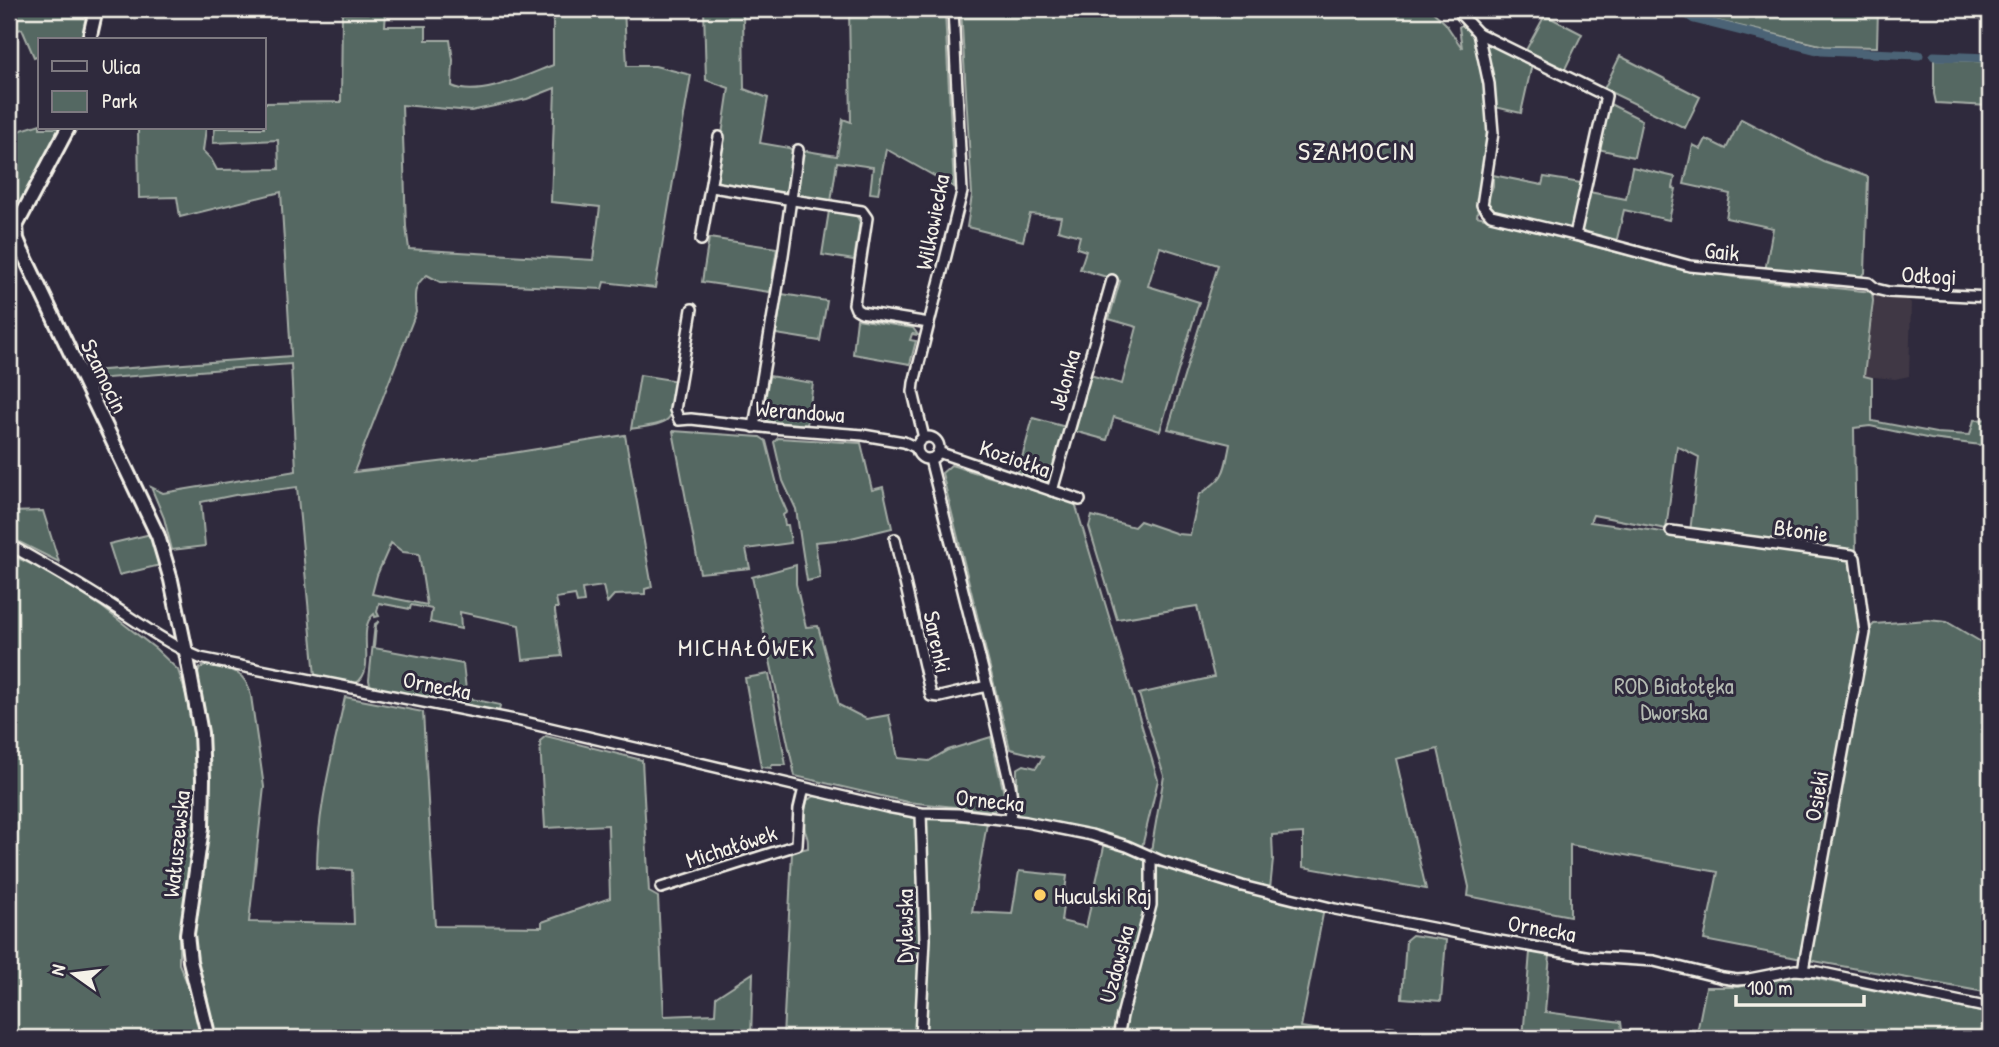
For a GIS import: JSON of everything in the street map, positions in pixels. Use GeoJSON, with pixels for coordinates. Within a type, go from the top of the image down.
{"type":"FeatureCollection","features":[{"type":"Feature","properties":{"kind":"street"},"geometry":{"type":"LineString","coordinates":[[89,38],[96,9]]}},
{"type":"Feature","properties":{"kind":"street","name":"Wilkowiecka"},"geometry":{"type":"LineString","coordinates":[[924,438],[913,392],[962,192],[953,9]]}},
{"type":"Feature","properties":{"kind":"street"},"geometry":{"type":"LineString","coordinates":[[1460,9],[1462,16],[1478,33],[1606,96],[1575,235]]}},
{"type":"Feature","properties":{"kind":"street","name":"Gaik"},"geometry":{"type":"LineString","coordinates":[[1478,33],[1489,84],[1493,133],[1482,205],[1491,215],[1690,266],[1869,283]]}},
{"type":"Feature","properties":{"kind":"street","name":"Szamocin"},"geometry":{"type":"LineString","coordinates":[[67,130],[12,224],[22,251],[158,536],[171,580],[186,652]]}},
{"type":"Feature","properties":{"kind":"street"},"geometry":{"type":"LineString","coordinates":[[701,240],[719,137]]}},
{"type":"Feature","properties":{"kind":"street"},"geometry":{"type":"LineString","coordinates":[[754,427],[798,150]]}},
{"type":"Feature","properties":{"kind":"street"},"geometry":{"type":"LineString","coordinates":[[712,187],[862,211],[867,218],[855,289],[856,309],[861,313],[929,323]]}},
{"type":"Feature","properties":{"kind":"street","name":"Jelonka"},"geometry":{"type":"LineString","coordinates":[[1052,491],[1112,280]]}},
{"type":"Feature","properties":{"kind":"street","name":"Odłogi"},"geometry":{"type":"LineString","coordinates":[[1869,283],[1888,292],[1990,297]]}},
{"type":"Feature","properties":{"kind":"street","name":"Werandowa"},"geometry":{"type":"LineString","coordinates":[[692,309],[675,410],[679,420],[863,435],[904,442],[917,448]]}},
{"type":"Feature","properties":{"kind":"street"},"geometry":{"type":"LineString","coordinates":[[930,437],[936,440],[939,446],[939,452],[930,459],[919,455],[917,448],[919,442],[930,437]]}},
{"type":"Feature","properties":{"kind":"street","name":"Koziołka"},"geometry":{"type":"LineString","coordinates":[[939,452],[1080,500]]}},
{"type":"Feature","properties":{"kind":"street"},"geometry":{"type":"LineString","coordinates":[[930,459],[1010,785],[1010,820]]}},
{"type":"Feature","properties":{"kind":"street","name":"Błonie"},"geometry":{"type":"LineString","coordinates":[[1671,531],[1853,556],[1865,628]]}},
{"type":"Feature","properties":{"kind":"street","name":"Sarenki"},"geometry":{"type":"LineString","coordinates":[[895,539],[931,696],[940,697],[987,686]]}},
{"type":"Feature","properties":{"kind":"street","name":"Ornecka"},"geometry":{"type":"LineString","coordinates":[[9,547],[61,574],[186,652],[200,658],[520,721],[887,807],[921,813],[1010,820],[1112,840],[1152,858],[1242,886],[1398,922],[1591,957],[1654,961],[1737,980],[1803,970],[1832,974],[1990,1008]]}},
{"type":"Feature","properties":{"kind":"street","name":"Osieki"},"geometry":{"type":"LineString","coordinates":[[1803,970],[1865,628]]}},
{"type":"Feature","properties":{"kind":"street","name":"Wałuszewska"},"geometry":{"type":"LineString","coordinates":[[186,652],[201,733],[203,779],[199,860],[187,934],[190,961],[209,1038]]}},
{"type":"Feature","properties":{"kind":"street","name":"Michałówek"},"geometry":{"type":"LineString","coordinates":[[661,888],[797,845],[799,809],[804,788]]}},
{"type":"Feature","properties":{"kind":"street","name":"Dylewska"},"geometry":{"type":"LineString","coordinates":[[920,1038],[925,939],[921,813]]}},
{"type":"Feature","properties":{"kind":"street","name":"Uzdowska"},"geometry":{"type":"LineString","coordinates":[[1118,1038],[1151,905],[1152,858]]}},
{"type":"Feature","properties":{"kind":"street"},"geometry":{"type":"LineString","coordinates":[[1388,1033],[1428,1038]]}},
{"type":"Feature","properties":{"kind":"shaded area"},"geometry":{"type":"Polygon","coordinates":[[[1872,292],[1903,295],[1911,303],[1909,376],[1895,379],[1864,376],[1872,292]]]}},
{"type":"Feature","properties":{"kind":"green space"},"geometry":{"type":"Polygon","coordinates":[[[9,9],[94,9],[87,38],[38,38],[38,56],[34,57],[22,29],[9,32],[9,9]]]}},
{"type":"Feature","properties":{"kind":"green space"},"geometry":{"type":"Polygon","coordinates":[[[553,9],[624,9],[627,66],[655,66],[691,75],[655,288],[604,282],[602,289],[440,282],[427,275],[417,287],[416,312],[354,472],[506,454],[625,435],[652,587],[645,589],[645,594],[614,595],[607,603],[603,586],[582,589],[584,602],[577,603],[575,595],[556,598],[558,608],[555,608],[555,612],[562,656],[523,660],[519,625],[460,612],[461,629],[430,622],[432,609],[411,605],[410,609],[379,603],[379,616],[375,617],[374,614],[366,629],[366,659],[362,677],[356,683],[315,676],[297,487],[201,502],[205,546],[172,550],[164,518],[151,487],[163,493],[296,471],[291,364],[95,379],[91,371],[291,356],[281,192],[180,217],[177,197],[139,198],[138,130],[206,130],[203,151],[217,170],[279,169],[278,140],[213,143],[215,130],[266,130],[266,103],[341,102],[342,14],[386,13],[385,26],[426,26],[426,40],[450,40],[453,60],[452,86],[476,90],[517,79],[553,65],[553,9]],[[555,88],[527,99],[471,111],[402,105],[409,249],[593,260],[600,207],[551,202],[555,88]],[[391,543],[372,594],[427,605],[419,554],[403,552],[391,543]]]}},
{"type":"Feature","properties":{"kind":"green space"},"geometry":{"type":"Polygon","coordinates":[[[704,9],[743,9],[744,89],[768,98],[760,143],[789,148],[794,152],[790,181],[782,195],[725,186],[718,182],[716,175],[729,88],[706,80],[704,9]]]}},
{"type":"Feature","properties":{"kind":"green space"},"geometry":{"type":"Polygon","coordinates":[[[849,9],[898,9],[899,14],[945,12],[954,187],[886,149],[878,194],[870,193],[873,167],[837,162],[831,202],[796,195],[801,154],[807,151],[837,156],[843,119],[851,122],[849,9]]]}},
{"type":"Feature","properties":{"kind":"green space","name":"ROD Białołęka Dworska"},"geometry":{"type":"Polygon","coordinates":[[[961,9],[1430,9],[1445,23],[1462,48],[1459,27],[1463,24],[1475,32],[1483,62],[1487,131],[1477,216],[1650,261],[1733,277],[1872,292],[1864,376],[1872,378],[1872,421],[1936,433],[1970,435],[1974,420],[1990,419],[1990,446],[1931,439],[1870,426],[1854,428],[1856,554],[1690,532],[1699,457],[1677,446],[1666,529],[1593,515],[1590,522],[1852,558],[1859,628],[1862,634],[1802,959],[1704,940],[1718,872],[1570,845],[1570,916],[1468,896],[1469,887],[1438,749],[1396,759],[1426,889],[1303,867],[1303,833],[1272,835],[1270,889],[1163,858],[1151,851],[1164,776],[1139,694],[1214,677],[1197,606],[1117,619],[1089,527],[1092,516],[1134,527],[1140,521],[1178,534],[1190,535],[1199,495],[1222,474],[1230,444],[1168,429],[1218,265],[1160,247],[1148,286],[1199,302],[1160,431],[1114,417],[1107,440],[1074,431],[1090,375],[1122,384],[1137,327],[1109,319],[1120,281],[1080,269],[1086,251],[1077,248],[1080,236],[1058,230],[1061,217],[1030,214],[1023,241],[967,227],[972,195],[961,9]]]}},
{"type":"Feature","properties":{"kind":"green space"},"geometry":{"type":"Polygon","coordinates":[[[1684,9],[1878,9],[1877,47],[1825,46],[1696,16],[1684,9]]]}},
{"type":"Feature","properties":{"kind":"green space"},"geometry":{"type":"Polygon","coordinates":[[[1545,15],[1582,34],[1565,69],[1526,50],[1545,15]]]}},
{"type":"Feature","properties":{"kind":"green space"},"geometry":{"type":"Polygon","coordinates":[[[1488,42],[1532,64],[1521,113],[1495,107],[1485,48],[1488,42]]]}},
{"type":"Feature","properties":{"kind":"green space"},"geometry":{"type":"Polygon","coordinates":[[[1620,56],[1700,97],[1685,128],[1604,89],[1620,56]]]}},
{"type":"Feature","properties":{"kind":"green space"},"geometry":{"type":"Polygon","coordinates":[[[1934,59],[1990,62],[1990,242],[1989,106],[1936,103],[1934,59]]]}},
{"type":"Feature","properties":{"kind":"green space"},"geometry":{"type":"Polygon","coordinates":[[[1608,103],[1642,120],[1634,157],[1598,149],[1608,103]]]}},
{"type":"Feature","properties":{"kind":"green space"},"geometry":{"type":"Polygon","coordinates":[[[1741,119],[1823,161],[1868,177],[1865,273],[1861,276],[1828,276],[1765,271],[1773,228],[1726,218],[1730,194],[1684,184],[1693,145],[1701,149],[1706,139],[1726,149],[1741,119]]]}},
{"type":"Feature","properties":{"kind":"green space"},"geometry":{"type":"Polygon","coordinates":[[[38,125],[38,130],[62,130],[16,215],[9,212],[9,134],[38,125]]]}},
{"type":"Feature","properties":{"kind":"green space"},"geometry":{"type":"Polygon","coordinates":[[[1632,167],[1675,177],[1673,188],[1676,189],[1669,220],[1624,210],[1616,243],[1580,233],[1589,192],[1626,199],[1632,167]]]}},
{"type":"Feature","properties":{"kind":"green space"},"geometry":{"type":"Polygon","coordinates":[[[1493,175],[1542,185],[1544,177],[1581,183],[1571,231],[1489,210],[1486,203],[1493,186],[1493,175]]]}},
{"type":"Feature","properties":{"kind":"green space"},"geometry":{"type":"Polygon","coordinates":[[[829,211],[856,215],[860,222],[854,260],[822,255],[829,211]]]}},
{"type":"Feature","properties":{"kind":"green space"},"geometry":{"type":"Polygon","coordinates":[[[709,238],[777,248],[770,292],[702,282],[709,238]]]}},
{"type":"Feature","properties":{"kind":"green space"},"geometry":{"type":"Polygon","coordinates":[[[782,294],[827,301],[820,341],[776,334],[782,294]]]}},
{"type":"Feature","properties":{"kind":"green space"},"geometry":{"type":"Polygon","coordinates":[[[857,319],[913,328],[918,335],[912,334],[910,340],[916,341],[910,364],[853,354],[857,319]]]}},
{"type":"Feature","properties":{"kind":"green space"},"geometry":{"type":"Polygon","coordinates":[[[640,375],[678,381],[676,395],[672,413],[663,422],[631,429],[640,375]]]}},
{"type":"Feature","properties":{"kind":"green space"},"geometry":{"type":"Polygon","coordinates":[[[769,376],[813,383],[807,425],[768,422],[763,414],[769,376]]]}},
{"type":"Feature","properties":{"kind":"green space"},"geometry":{"type":"Polygon","coordinates":[[[1033,418],[1066,427],[1051,480],[1043,482],[1017,476],[1033,418]]]}},
{"type":"Feature","properties":{"kind":"green space"},"geometry":{"type":"Polygon","coordinates":[[[673,431],[760,437],[766,441],[780,496],[787,512],[783,515],[791,543],[746,549],[750,568],[700,573],[673,431]]]}},
{"type":"Feature","properties":{"kind":"green space"},"geometry":{"type":"Polygon","coordinates":[[[778,438],[861,443],[872,490],[883,487],[892,528],[847,539],[815,542],[820,578],[807,581],[796,509],[783,481],[774,442],[778,438]]]}},
{"type":"Feature","properties":{"kind":"green space"},"geometry":{"type":"Polygon","coordinates":[[[951,465],[1075,503],[1158,780],[1142,847],[1104,834],[1037,823],[1017,814],[1017,769],[1024,765],[1036,768],[1043,757],[1010,749],[942,473],[951,465]]]}},
{"type":"Feature","properties":{"kind":"green space"},"geometry":{"type":"Polygon","coordinates":[[[43,511],[59,562],[9,537],[9,512],[43,511]]]}},
{"type":"Feature","properties":{"kind":"green space"},"geometry":{"type":"Polygon","coordinates":[[[151,534],[160,565],[119,575],[109,544],[151,534]]]}},
{"type":"Feature","properties":{"kind":"green space"},"geometry":{"type":"Polygon","coordinates":[[[9,554],[44,570],[102,607],[156,649],[178,670],[190,707],[197,764],[197,837],[179,936],[179,964],[196,1003],[205,1038],[9,1038],[9,554]]]}},
{"type":"Feature","properties":{"kind":"green space"},"geometry":{"type":"Polygon","coordinates":[[[796,565],[796,584],[806,627],[818,626],[839,705],[866,719],[889,715],[898,758],[929,761],[948,750],[991,737],[1005,798],[994,811],[907,802],[795,776],[752,577],[796,565]]]}},
{"type":"Feature","properties":{"kind":"green space"},"geometry":{"type":"Polygon","coordinates":[[[1928,620],[1947,622],[1981,642],[1990,651],[1990,993],[1808,960],[1869,629],[1874,624],[1928,620]]]}},
{"type":"Feature","properties":{"kind":"green space"},"geometry":{"type":"Polygon","coordinates":[[[379,621],[376,625],[374,648],[463,664],[467,698],[500,705],[499,712],[370,685],[375,624],[379,621]]]}},
{"type":"Feature","properties":{"kind":"green space"},"geometry":{"type":"Polygon","coordinates":[[[208,665],[236,672],[245,681],[251,696],[264,787],[249,922],[354,924],[352,870],[317,868],[323,803],[345,697],[423,712],[435,926],[542,927],[542,922],[610,898],[608,825],[545,828],[540,741],[546,736],[642,760],[649,892],[658,897],[664,1016],[715,1014],[716,997],[753,973],[751,1038],[214,1038],[199,980],[194,933],[203,869],[208,798],[196,679],[200,668],[208,665]]]}},
{"type":"Feature","properties":{"kind":"green space"},"geometry":{"type":"Polygon","coordinates":[[[769,674],[786,765],[772,765],[771,768],[761,767],[745,678],[769,674]]]}},
{"type":"Feature","properties":{"kind":"green space"},"geometry":{"type":"Polygon","coordinates":[[[815,796],[917,817],[987,823],[972,912],[1012,914],[1019,871],[1067,876],[1061,921],[1086,927],[1105,842],[1145,858],[1149,870],[1145,915],[1116,1038],[783,1038],[792,852],[808,848],[804,827],[805,812],[807,800],[815,796]]]}},
{"type":"Feature","properties":{"kind":"green space"},"geometry":{"type":"Polygon","coordinates":[[[1160,864],[1324,909],[1301,1027],[1376,1038],[1121,1038],[1154,914],[1155,872],[1160,864]]]}},
{"type":"Feature","properties":{"kind":"green space"},"geometry":{"type":"Polygon","coordinates":[[[1412,935],[1446,940],[1441,1001],[1402,998],[1406,940],[1412,935]]]}},
{"type":"Feature","properties":{"kind":"green space"},"geometry":{"type":"Polygon","coordinates":[[[1530,952],[1550,955],[1545,1012],[1621,1022],[1623,1038],[1523,1038],[1530,952]]]}},
{"type":"Feature","properties":{"kind":"green space"},"geometry":{"type":"Polygon","coordinates":[[[1792,975],[1990,1014],[1990,1038],[1696,1038],[1706,987],[1739,987],[1792,975]]]}},
{"type":"Feature","properties":{"kind":"waterway"},"geometry":{"type":"LineString","coordinates":[[1679,9],[1694,19],[1821,51],[1919,55]]}},
{"type":"Feature","properties":{"kind":"waterway"},"geometry":{"type":"LineString","coordinates":[[1934,56],[1990,58]]}},
{"type":"Feature","properties":{"kind":"place","name":"Huculski Raj"},"geometry":{"type":"Point","coordinates":[1040,895]}},
{"type":"Feature","properties":{"kind":"district","name":"SZAMOCIN"},"geometry":{"type":"Point","coordinates":[1357,150]}},
{"type":"Feature","properties":{"kind":"district","name":"MICHAŁÓWEK"},"geometry":{"type":"Point","coordinates":[747,647]}}]}
